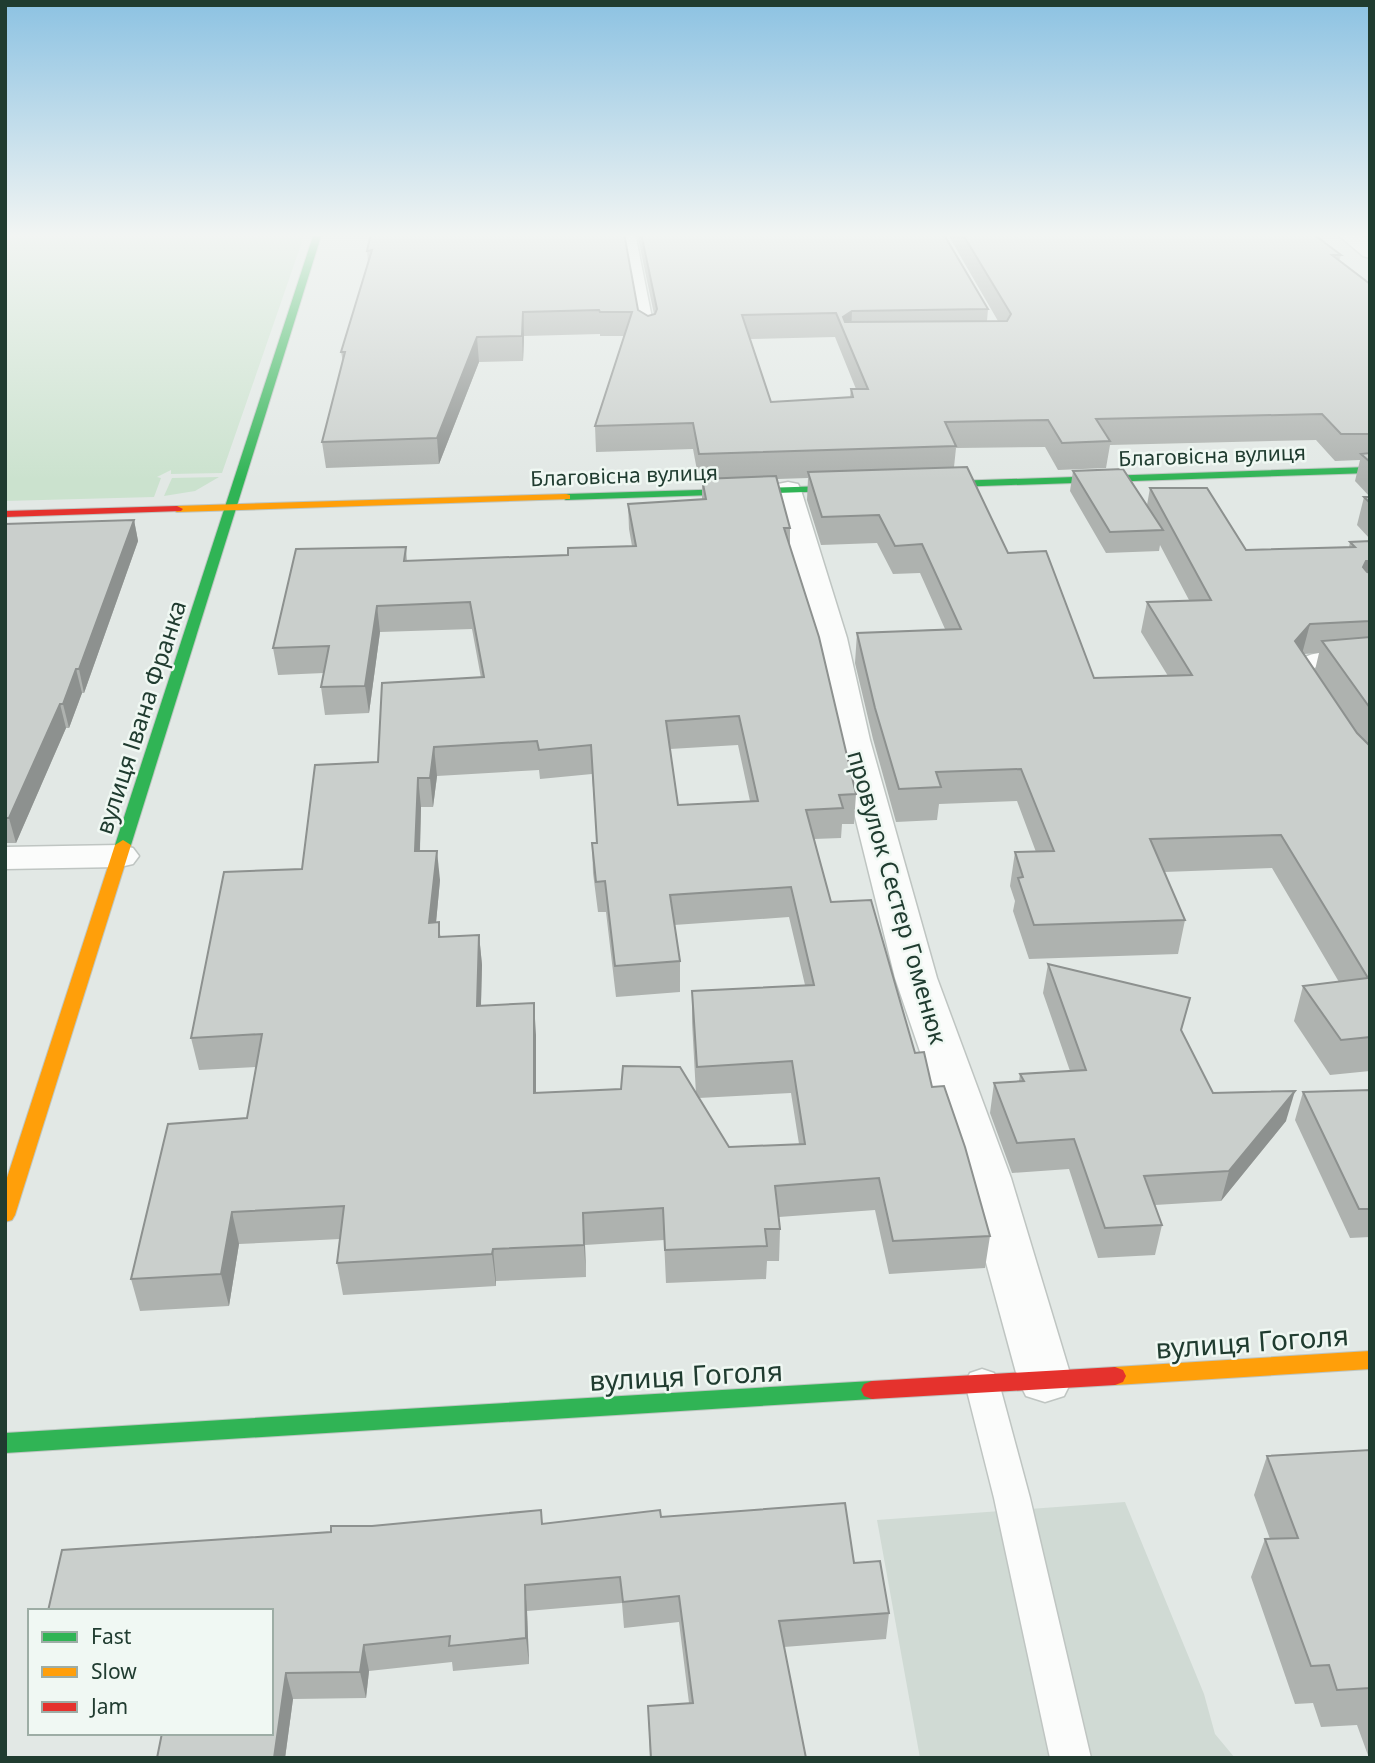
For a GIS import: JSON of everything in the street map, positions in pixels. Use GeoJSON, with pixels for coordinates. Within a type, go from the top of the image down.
{"type":"FeatureCollection","features":[{"type":"Feature","properties":{"kind":"street","name":"вулиця Івана Франка"},"geometry":{"type":"LineString","coordinates":[[5,1215],[292,315]]}},
{"type":"Feature","properties":{"kind":"street","name":"Благовісна вулиця"},"geometry":{"type":"LineString","coordinates":[[912,486],[1370,470]]}},
{"type":"Feature","properties":{"kind":"street","name":"Благовісна вулиця"},"geometry":{"type":"LineString","coordinates":[[5,514],[870,487]]}},
{"type":"Feature","properties":{"kind":"street","name":"провулок Сестер Гоменюк"},"geometry":{"type":"LineString","coordinates":[[788,490],[831,638],[853,740],[916,978],[988,1178],[1045,1380]]}},
{"type":"Feature","properties":{"kind":"street"},"geometry":{"type":"LineString","coordinates":[[5,858],[120,856]]}},
{"type":"Feature","properties":{"kind":"street","name":"вулиця Гоголя"},"geometry":{"type":"LineString","coordinates":[[5,1443],[1370,1360]]}},
{"type":"Feature","properties":{"kind":"lane"},"geometry":{"type":"LineString","coordinates":[[645,315],[648,333]]}},
{"type":"Feature","properties":{"kind":"lane"},"geometry":{"type":"LineString","coordinates":[[1323,707],[1302,676],[1300,670],[1303,665],[1321,659],[1370,658]]}},
{"type":"Feature","properties":{"kind":"lane"},"geometry":{"type":"LineString","coordinates":[[982,1383],[1012,1498],[1071,1758]]}},
{"type":"Feature","properties":{"kind":"shaded area"},"geometry":{"type":"Polygon","coordinates":[[[1125,1502],[1204,1694],[1215,1734],[1235,1758],[920,1758],[877,1520],[1125,1502]]]}},
{"type":"Feature","properties":{"kind":"green space"},"geometry":{"type":"Polygon","coordinates":[[[5,315],[277,315],[222,473],[171,474],[171,470],[157,477],[161,478],[154,497],[5,501],[5,315]]]}},
{"type":"Feature","properties":{"kind":"green space"},"geometry":{"type":"Polygon","coordinates":[[[219,477],[195,491],[164,496],[172,478],[219,477]]]}},
{"type":"Feature","properties":{"kind":"building"},"geometry":{"type":"Polygon","coordinates":[[[352,315],[523,315],[522,336],[477,337],[437,438],[322,442],[345,352],[341,352],[352,315]]]}},
{"type":"Feature","properties":{"kind":"building"},"geometry":{"type":"Polygon","coordinates":[[[631,315],[742,315],[771,402],[853,397],[851,389],[868,389],[837,315],[846,315],[843,317],[845,322],[1007,321],[1010,315],[1370,315],[1370,434],[1341,434],[1322,414],[1096,419],[1110,441],[1062,443],[1048,420],[945,422],[956,446],[699,454],[693,423],[595,426],[631,315]]]}},
{"type":"Feature","properties":{"kind":"building"},"geometry":{"type":"Polygon","coordinates":[[[1370,453],[1370,462],[1361,454],[1370,453]]]}},
{"type":"Feature","properties":{"kind":"building"},"geometry":{"type":"Polygon","coordinates":[[[967,467],[1008,553],[1046,551],[1094,678],[1192,675],[1147,602],[1211,600],[1150,488],[1207,488],[1246,550],[1355,547],[1350,542],[1370,541],[1370,561],[1366,561],[1363,567],[1370,573],[1370,621],[1310,624],[1295,641],[1357,733],[1370,746],[1370,1037],[1341,1040],[1303,986],[1368,978],[1281,835],[1150,839],[1185,920],[1034,925],[1018,878],[1023,877],[1015,852],[1054,851],[1021,769],[936,772],[941,787],[899,789],[875,708],[857,633],[961,629],[922,544],[895,546],[879,515],[822,517],[808,472],[967,467]]]}},
{"type":"Feature","properties":{"kind":"building"},"geometry":{"type":"Polygon","coordinates":[[[1123,469],[1163,530],[1110,532],[1073,471],[1123,469]]]}},
{"type":"Feature","properties":{"kind":"building"},"geometry":{"type":"Polygon","coordinates":[[[776,476],[790,528],[784,528],[819,637],[856,794],[839,795],[843,808],[806,810],[831,902],[871,900],[915,1053],[924,1052],[932,1087],[944,1086],[965,1147],[990,1236],[893,1241],[879,1178],[775,1186],[780,1229],[765,1229],[767,1246],[665,1250],[663,1208],[583,1213],[584,1245],[493,1249],[492,1254],[337,1263],[344,1206],[232,1212],[221,1274],[131,1279],[168,1124],[247,1118],[262,1034],[191,1038],[224,872],[302,869],[315,765],[378,762],[382,683],[484,677],[470,602],[377,606],[365,686],[321,687],[329,646],[273,648],[296,549],[406,547],[404,561],[568,555],[568,548],[636,546],[628,504],[706,499],[702,479],[776,476]],[[739,716],[666,721],[678,805],[758,801],[739,716]],[[537,741],[434,747],[430,778],[418,778],[415,851],[437,851],[429,923],[439,922],[439,937],[479,935],[477,1006],[534,1003],[534,1093],[621,1089],[623,1066],[680,1067],[729,1147],[805,1144],[792,1061],[697,1067],[692,991],[814,985],[791,887],[670,895],[680,961],[615,966],[605,881],[596,882],[592,843],[597,843],[591,745],[539,750],[537,741]]]}},
{"type":"Feature","properties":{"kind":"building"},"geometry":{"type":"Polygon","coordinates":[[[134,520],[79,669],[76,669],[63,704],[60,704],[9,818],[5,818],[5,524],[134,520]]]}},
{"type":"Feature","properties":{"kind":"building"},"geometry":{"type":"Polygon","coordinates":[[[1370,637],[1370,708],[1322,641],[1370,637]]]}},
{"type":"Feature","properties":{"kind":"building"},"geometry":{"type":"Polygon","coordinates":[[[1048,964],[1190,998],[1181,1030],[1213,1093],[1295,1091],[1229,1171],[1144,1176],[1162,1225],[1105,1228],[1074,1139],[1017,1143],[994,1083],[1024,1081],[1020,1074],[1086,1070],[1048,964]]]}},
{"type":"Feature","properties":{"kind":"building"},"geometry":{"type":"Polygon","coordinates":[[[1370,1090],[1370,1209],[1359,1209],[1303,1092],[1370,1090]]]}},
{"type":"Feature","properties":{"kind":"building"},"geometry":{"type":"Polygon","coordinates":[[[1370,1450],[1370,1688],[1337,1690],[1329,1665],[1311,1666],[1265,1539],[1298,1538],[1267,1456],[1370,1450]]]}},
{"type":"Feature","properties":{"kind":"building"},"geometry":{"type":"Polygon","coordinates":[[[845,1503],[854,1563],[880,1561],[889,1613],[779,1621],[806,1758],[651,1758],[648,1706],[693,1703],[679,1596],[623,1602],[620,1577],[525,1585],[526,1638],[449,1646],[450,1636],[364,1645],[360,1672],[286,1673],[274,1758],[157,1758],[162,1735],[273,1735],[273,1609],[48,1609],[62,1550],[331,1532],[331,1526],[372,1526],[541,1510],[542,1524],[660,1510],[661,1517],[845,1503]]]}},
{"type":"Feature","properties":{"kind":"traffic: fast"},"geometry":{"type":"LineString","coordinates":[[123,845],[292,315]]}},
{"type":"Feature","properties":{"kind":"traffic: fast"},"geometry":{"type":"LineString","coordinates":[[924,485],[1370,470]]}},
{"type":"Feature","properties":{"kind":"traffic: fast"},"geometry":{"type":"LineString","coordinates":[[566,497],[860,488]]}},
{"type":"Feature","properties":{"kind":"traffic: fast"},"geometry":{"type":"LineString","coordinates":[[5,1443],[872,1390]]}},
{"type":"Feature","properties":{"kind":"traffic: slow"},"geometry":{"type":"LineString","coordinates":[[177,509],[566,497]]}},
{"type":"Feature","properties":{"kind":"traffic: slow"},"geometry":{"type":"LineString","coordinates":[[5,1215],[123,845]]}},
{"type":"Feature","properties":{"kind":"traffic: slow"},"geometry":{"type":"LineString","coordinates":[[1115,1376],[1370,1360]]}},
{"type":"Feature","properties":{"kind":"traffic: jam"},"geometry":{"type":"LineString","coordinates":[[5,514],[177,509]]}},
{"type":"Feature","properties":{"kind":"traffic: jam"},"geometry":{"type":"LineString","coordinates":[[872,1390],[1115,1376]]}}]}
